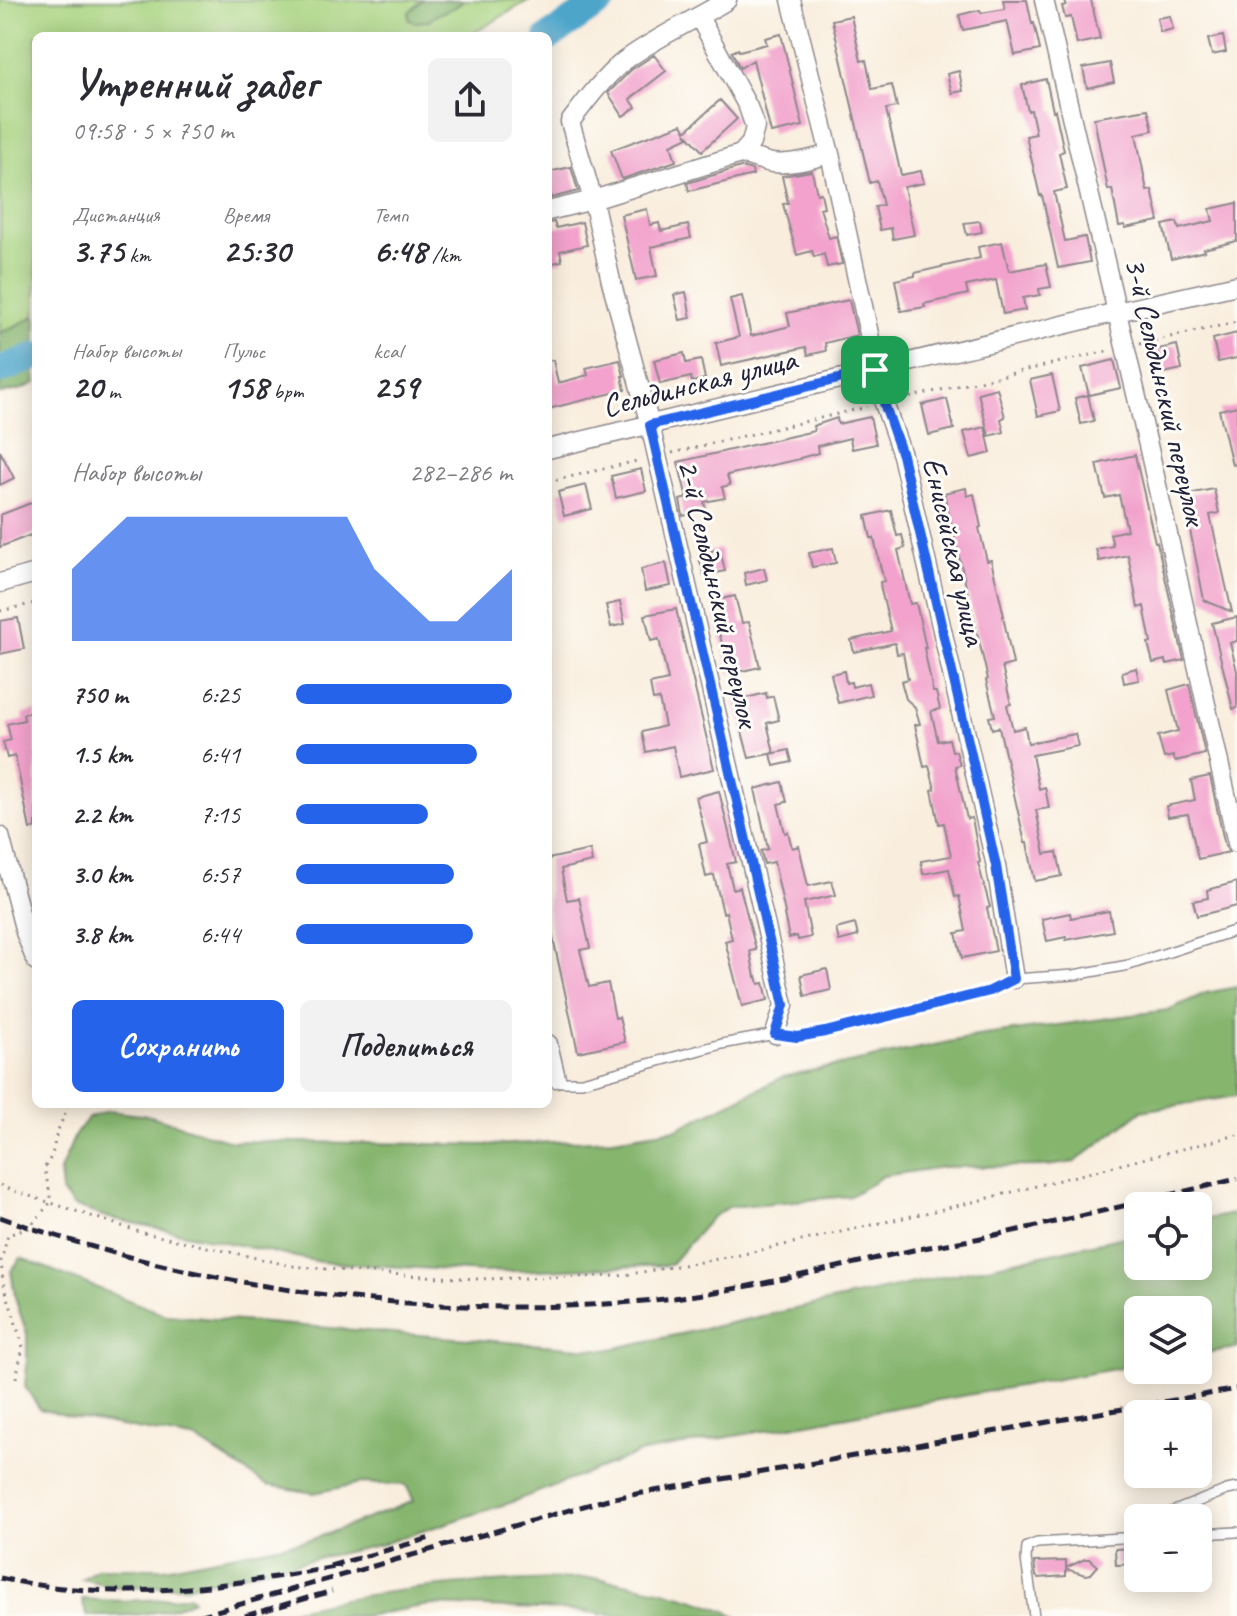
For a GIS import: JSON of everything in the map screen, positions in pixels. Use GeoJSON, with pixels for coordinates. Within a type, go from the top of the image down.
{"type":"FeatureCollection","features":[{"type":"Feature","properties":{"kind":"street"},"geometry":{"type":"LineString","coordinates":[[552,210],[741,154],[751,143],[755,127],[748,107],[699,17],[727,0]]}},
{"type":"Feature","properties":{"kind":"street","name":"Енисейская улица"},"geometry":{"type":"LineString","coordinates":[[791,0],[830,154],[875,370],[902,455],[990,835],[1014,979]]}},
{"type":"Feature","properties":{"kind":"street","name":"3-й Сельдинский переулок"},"geometry":{"type":"LineString","coordinates":[[1044,0],[1237,843]]}},
{"type":"Feature","properties":{"kind":"street","name":"2-й Сельдинский переулок"},"geometry":{"type":"LineString","coordinates":[[699,17],[644,47],[622,63],[599,85],[570,122],[650,425],[784,1005],[775,1034]]}},
{"type":"Feature","properties":{"kind":"street"},"geometry":{"type":"LineString","coordinates":[[741,154],[772,163],[803,161],[830,154]]}},
{"type":"Feature","properties":{"kind":"street","name":"Сельдинская улица"},"geometry":{"type":"LineString","coordinates":[[552,448],[1237,285]]}},
{"type":"Feature","properties":{"kind":"street"},"geometry":{"type":"LineString","coordinates":[[0,583],[32,574]]}},
{"type":"Feature","properties":{"kind":"street"},"geometry":{"type":"LineString","coordinates":[[0,836],[32,950]]}},
{"type":"Feature","properties":{"kind":"street"},"geometry":{"type":"LineString","coordinates":[[552,1061],[556,1078]]}},
{"type":"Feature","properties":{"kind":"lane"},"geometry":{"type":"LineString","coordinates":[[556,1078],[561,1082],[582,1082],[722,1044],[775,1034],[797,1037],[825,1032],[990,991],[1014,979],[1074,975],[1129,965],[1237,930]]}},
{"type":"Feature","properties":{"kind":"lane"},"geometry":{"type":"LineString","coordinates":[[1192,1504],[1237,1488]]}},
{"type":"Feature","properties":{"kind":"lane"},"geometry":{"type":"LineString","coordinates":[[1212,1533],[1237,1532]]}},
{"type":"Feature","properties":{"kind":"lane"},"geometry":{"type":"LineString","coordinates":[[1034,1616],[1027,1547],[1037,1543],[1124,1538]]}},
{"type":"Feature","properties":{"kind":"path"},"geometry":{"type":"LineString","coordinates":[[0,611],[32,604]]}},
{"type":"Feature","properties":{"kind":"path"},"geometry":{"type":"LineString","coordinates":[[16,1378],[23,1347],[3,1281],[1,1261],[8,1235],[29,1228],[50,1203],[44,1168],[53,1156],[66,1108]]}},
{"type":"Feature","properties":{"kind":"path"},"geometry":{"type":"LineString","coordinates":[[0,1185],[140,1232],[292,1266],[478,1279],[619,1276],[735,1256],[969,1203],[1237,1135]]}},
{"type":"Feature","properties":{"kind":"green space"},"geometry":{"type":"Polygon","coordinates":[[[0,0],[529,0],[476,32],[32,32],[32,317],[7,337],[0,338],[0,0]]]}},
{"type":"Feature","properties":{"kind":"green space"},"geometry":{"type":"Polygon","coordinates":[[[422,0],[463,0],[429,21],[409,20],[409,12],[422,0]]]}},
{"type":"Feature","properties":{"kind":"green space"},"geometry":{"type":"Polygon","coordinates":[[[32,318],[32,385],[0,394],[0,333],[32,318]]]}},
{"type":"Feature","properties":{"kind":"green space"},"geometry":{"type":"Polygon","coordinates":[[[1237,987],[1237,1096],[1141,1111],[1075,1162],[1047,1166],[943,1167],[883,1176],[850,1196],[729,1207],[711,1218],[670,1265],[483,1272],[320,1262],[109,1218],[73,1206],[62,1192],[60,1171],[75,1135],[88,1118],[108,1111],[151,1116],[230,1141],[492,1145],[613,1139],[677,1129],[783,1077],[977,1036],[1168,1010],[1206,993],[1237,987]]]}},
{"type":"Feature","properties":{"kind":"green space"},"geometry":{"type":"Polygon","coordinates":[[[1237,1213],[1237,1348],[1212,1352],[1212,1296],[1124,1296],[1124,1367],[643,1452],[509,1503],[379,1545],[188,1586],[116,1587],[82,1579],[98,1568],[165,1568],[313,1539],[414,1501],[406,1485],[361,1483],[314,1493],[267,1485],[197,1440],[40,1409],[25,1387],[27,1334],[16,1301],[11,1271],[21,1258],[166,1315],[607,1350],[1124,1237],[1124,1280],[1212,1280],[1212,1218],[1237,1213]]]}},
{"type":"Feature","properties":{"kind":"green space"},"geometry":{"type":"Polygon","coordinates":[[[596,1578],[668,1592],[737,1616],[625,1616],[564,1610],[430,1605],[364,1616],[268,1616],[349,1598],[431,1587],[596,1578]]]}},
{"type":"Feature","properties":{"kind":"green space"},"geometry":{"type":"Polygon","coordinates":[[[189,1596],[193,1600],[168,1609],[115,1616],[87,1616],[82,1599],[136,1600],[189,1596]]]}},
{"type":"Feature","properties":{"kind":"building"},"geometry":{"type":"Polygon","coordinates":[[[1003,0],[1027,0],[1040,50],[1015,55],[1007,21],[963,30],[959,15],[1005,9],[1003,0]]]}},
{"type":"Feature","properties":{"kind":"building"},"geometry":{"type":"Polygon","coordinates":[[[1065,0],[1091,0],[1100,39],[1077,44],[1071,17],[1065,18],[1062,6],[1066,5],[1065,0]]]}},
{"type":"Feature","properties":{"kind":"building"},"geometry":{"type":"Polygon","coordinates":[[[851,16],[861,61],[866,60],[872,89],[892,85],[897,107],[886,109],[901,175],[921,171],[924,183],[904,187],[914,235],[893,239],[891,228],[880,230],[875,207],[883,205],[877,181],[870,183],[832,20],[851,16]]]}},
{"type":"Feature","properties":{"kind":"building"},"geometry":{"type":"Polygon","coordinates":[[[1170,16],[1173,29],[1160,32],[1157,18],[1170,16]]]}},
{"type":"Feature","properties":{"kind":"building"},"geometry":{"type":"Polygon","coordinates":[[[781,34],[803,126],[771,133],[753,60],[740,68],[732,52],[767,44],[765,38],[781,34]]]}},
{"type":"Feature","properties":{"kind":"building"},"geometry":{"type":"Polygon","coordinates":[[[1223,36],[1226,52],[1212,55],[1208,39],[1223,36]]]}},
{"type":"Feature","properties":{"kind":"building"},"geometry":{"type":"Polygon","coordinates":[[[654,55],[666,71],[630,99],[636,107],[623,116],[608,93],[631,70],[654,55]]]}},
{"type":"Feature","properties":{"kind":"building"},"geometry":{"type":"Polygon","coordinates":[[[1110,63],[1114,82],[1087,88],[1083,68],[1110,63]]]}},
{"type":"Feature","properties":{"kind":"building"},"geometry":{"type":"Polygon","coordinates":[[[959,71],[963,91],[952,93],[947,74],[959,71]]]}},
{"type":"Feature","properties":{"kind":"building"},"geometry":{"type":"Polygon","coordinates":[[[1046,79],[1064,151],[1059,153],[1067,189],[1054,192],[1065,241],[1085,237],[1090,262],[1058,268],[1026,136],[1036,134],[1022,85],[1046,79]]]}},
{"type":"Feature","properties":{"kind":"building"},"geometry":{"type":"Polygon","coordinates":[[[720,100],[737,119],[702,151],[686,133],[688,137],[671,145],[676,161],[622,179],[611,150],[682,124],[686,131],[720,100]]]}},
{"type":"Feature","properties":{"kind":"building"},"geometry":{"type":"Polygon","coordinates":[[[1148,109],[1153,130],[1136,134],[1147,191],[1152,190],[1159,221],[1125,228],[1125,225],[1119,226],[1112,189],[1108,190],[1094,118],[1148,109]]]}},
{"type":"Feature","properties":{"kind":"building"},"geometry":{"type":"Polygon","coordinates":[[[571,167],[578,191],[552,198],[552,171],[571,167]]]}},
{"type":"Feature","properties":{"kind":"building"},"geometry":{"type":"Polygon","coordinates":[[[741,167],[752,170],[753,175],[689,191],[687,183],[741,167]]]}},
{"type":"Feature","properties":{"kind":"building"},"geometry":{"type":"Polygon","coordinates":[[[812,171],[817,194],[821,193],[824,207],[820,208],[829,238],[836,236],[842,264],[827,267],[824,254],[814,257],[812,251],[797,255],[783,204],[788,203],[782,176],[812,171]]]}},
{"type":"Feature","properties":{"kind":"building"},"geometry":{"type":"Polygon","coordinates":[[[1237,203],[1237,241],[1171,259],[1163,225],[1177,222],[1179,229],[1213,221],[1210,209],[1237,203]]]}},
{"type":"Feature","properties":{"kind":"building"},"geometry":{"type":"Polygon","coordinates":[[[647,209],[650,225],[659,223],[661,231],[688,225],[691,238],[651,247],[657,276],[636,280],[621,215],[647,209]]]}},
{"type":"Feature","properties":{"kind":"building"},"geometry":{"type":"Polygon","coordinates":[[[980,221],[982,232],[967,235],[964,223],[980,221]]]}},
{"type":"Feature","properties":{"kind":"building"},"geometry":{"type":"Polygon","coordinates":[[[552,222],[556,228],[582,222],[587,245],[560,251],[562,261],[552,263],[552,222]]]}},
{"type":"Feature","properties":{"kind":"building"},"geometry":{"type":"Polygon","coordinates":[[[1002,242],[1009,271],[1046,264],[1051,287],[1039,289],[1040,295],[1023,298],[1025,310],[1003,314],[996,280],[966,286],[968,294],[901,311],[895,280],[980,258],[978,247],[1002,242]]]}},
{"type":"Feature","properties":{"kind":"building"},"geometry":{"type":"Polygon","coordinates":[[[686,292],[691,318],[680,320],[674,295],[686,292]]]}},
{"type":"Feature","properties":{"kind":"building"},"geometry":{"type":"Polygon","coordinates":[[[742,296],[751,336],[790,326],[787,313],[849,300],[857,335],[825,343],[826,351],[808,355],[806,347],[721,366],[716,343],[739,337],[730,299],[742,296]]]}},
{"type":"Feature","properties":{"kind":"building"},"geometry":{"type":"Polygon","coordinates":[[[1237,333],[1237,358],[1218,362],[1213,339],[1237,333]]]}},
{"type":"Feature","properties":{"kind":"building"},"geometry":{"type":"Polygon","coordinates":[[[1177,345],[1182,369],[1155,375],[1150,351],[1177,345]]]}},
{"type":"Feature","properties":{"kind":"building"},"geometry":{"type":"Polygon","coordinates":[[[684,353],[686,363],[701,360],[705,379],[692,382],[691,377],[660,384],[654,360],[684,353]]]}},
{"type":"Feature","properties":{"kind":"building"},"geometry":{"type":"Polygon","coordinates":[[[552,360],[558,383],[588,375],[586,368],[620,360],[625,390],[552,408],[552,360]]]}},
{"type":"Feature","properties":{"kind":"building"},"geometry":{"type":"Polygon","coordinates":[[[1114,360],[1121,388],[1089,395],[1082,368],[1114,360]]]}},
{"type":"Feature","properties":{"kind":"building"},"geometry":{"type":"Polygon","coordinates":[[[1052,375],[1060,411],[1038,416],[1030,380],[1052,375]]]}},
{"type":"Feature","properties":{"kind":"building"},"geometry":{"type":"Polygon","coordinates":[[[997,388],[1005,417],[1001,419],[1004,432],[989,436],[978,393],[997,388]]]}},
{"type":"Feature","properties":{"kind":"building"},"geometry":{"type":"Polygon","coordinates":[[[1088,395],[1094,421],[1081,424],[1075,398],[1088,395]]]}},
{"type":"Feature","properties":{"kind":"building"},"geometry":{"type":"Polygon","coordinates":[[[947,399],[954,429],[929,435],[922,405],[947,399]]]}},
{"type":"Feature","properties":{"kind":"building"},"geometry":{"type":"Polygon","coordinates":[[[1237,406],[1237,464],[1232,465],[1219,410],[1237,406]]]}},
{"type":"Feature","properties":{"kind":"building"},"geometry":{"type":"Polygon","coordinates":[[[870,417],[876,444],[852,449],[850,438],[817,446],[818,453],[800,459],[727,475],[730,485],[722,487],[725,498],[704,502],[706,510],[683,516],[680,500],[687,498],[678,462],[814,431],[813,426],[837,418],[838,424],[870,417]]]}},
{"type":"Feature","properties":{"kind":"building"},"geometry":{"type":"Polygon","coordinates":[[[985,427],[991,453],[971,458],[964,432],[985,427]]]}},
{"type":"Feature","properties":{"kind":"building"},"geometry":{"type":"Polygon","coordinates":[[[0,451],[14,478],[0,485],[0,451]]]}},
{"type":"Feature","properties":{"kind":"building"},"geometry":{"type":"Polygon","coordinates":[[[1135,455],[1184,660],[1167,664],[1165,660],[1153,663],[1144,606],[1138,608],[1128,555],[1099,561],[1096,549],[1113,546],[1110,534],[1127,530],[1119,495],[1105,498],[1097,464],[1135,455]]]}},
{"type":"Feature","properties":{"kind":"building"},"geometry":{"type":"Polygon","coordinates":[[[641,469],[646,491],[616,498],[611,476],[641,469]]]}},
{"type":"Feature","properties":{"kind":"building"},"geometry":{"type":"Polygon","coordinates":[[[586,485],[592,509],[564,516],[558,492],[586,485]]]}},
{"type":"Feature","properties":{"kind":"building"},"geometry":{"type":"Polygon","coordinates":[[[966,488],[967,496],[974,494],[987,561],[991,560],[1004,616],[1013,664],[1002,667],[1011,704],[1007,705],[1013,730],[1025,727],[1028,743],[1075,734],[1078,746],[1032,755],[1039,789],[1045,787],[1049,808],[1036,810],[1045,854],[1057,852],[1062,876],[1035,881],[999,727],[992,729],[989,717],[995,716],[988,679],[944,493],[966,488]]]}},
{"type":"Feature","properties":{"kind":"building"},"geometry":{"type":"Polygon","coordinates":[[[1214,489],[1219,513],[1210,515],[1232,612],[1204,600],[1183,495],[1214,489]]]}},
{"type":"Feature","properties":{"kind":"building"},"geometry":{"type":"Polygon","coordinates":[[[32,503],[32,535],[0,547],[0,515],[32,503]]]}},
{"type":"Feature","properties":{"kind":"building"},"geometry":{"type":"Polygon","coordinates":[[[891,510],[897,536],[902,535],[905,548],[898,550],[910,604],[916,603],[933,692],[936,692],[940,709],[931,711],[938,741],[949,739],[952,751],[956,751],[960,765],[955,766],[967,819],[972,818],[978,863],[990,907],[987,908],[996,951],[962,958],[956,933],[966,931],[959,896],[955,897],[949,869],[923,874],[921,861],[951,856],[944,823],[939,824],[929,766],[924,767],[915,725],[920,724],[915,707],[906,699],[901,681],[908,679],[903,653],[897,654],[895,643],[854,652],[851,640],[891,631],[881,590],[880,582],[884,581],[866,516],[891,510]]]}},
{"type":"Feature","properties":{"kind":"building"},"geometry":{"type":"Polygon","coordinates":[[[833,548],[836,563],[812,567],[809,553],[833,548]]]}},
{"type":"Feature","properties":{"kind":"building"},"geometry":{"type":"Polygon","coordinates":[[[720,549],[725,571],[704,576],[698,554],[720,549]]]}},
{"type":"Feature","properties":{"kind":"building"},"geometry":{"type":"Polygon","coordinates":[[[666,563],[671,586],[645,591],[641,569],[666,563]]]}},
{"type":"Feature","properties":{"kind":"building"},"geometry":{"type":"Polygon","coordinates":[[[764,568],[767,580],[746,585],[744,573],[764,568]]]}},
{"type":"Feature","properties":{"kind":"building"},"geometry":{"type":"Polygon","coordinates":[[[735,596],[742,623],[749,622],[760,667],[729,674],[712,601],[735,596]]]}},
{"type":"Feature","properties":{"kind":"building"},"geometry":{"type":"Polygon","coordinates":[[[620,602],[625,624],[611,627],[606,605],[620,602]]]}},
{"type":"Feature","properties":{"kind":"building"},"geometry":{"type":"Polygon","coordinates":[[[676,609],[714,769],[679,777],[673,746],[646,752],[642,732],[665,726],[659,699],[653,700],[650,684],[668,680],[659,639],[651,641],[645,615],[676,609]]]}},
{"type":"Feature","properties":{"kind":"building"},"geometry":{"type":"Polygon","coordinates":[[[1237,617],[1237,641],[1230,643],[1237,671],[1237,708],[1233,709],[1212,623],[1237,617]]]}},
{"type":"Feature","properties":{"kind":"building"},"geometry":{"type":"Polygon","coordinates":[[[18,618],[24,649],[0,654],[0,621],[18,618]]]}},
{"type":"Feature","properties":{"kind":"building"},"geometry":{"type":"Polygon","coordinates":[[[1136,668],[1139,680],[1124,683],[1122,672],[1136,668]]]}},
{"type":"Feature","properties":{"kind":"building"},"geometry":{"type":"Polygon","coordinates":[[[844,671],[846,683],[851,682],[852,687],[868,683],[871,695],[838,703],[831,674],[844,671]]]}},
{"type":"Feature","properties":{"kind":"building"},"geometry":{"type":"Polygon","coordinates":[[[1189,684],[1205,754],[1175,761],[1173,756],[1164,758],[1158,736],[1178,731],[1168,690],[1189,684]]]}},
{"type":"Feature","properties":{"kind":"building"},"geometry":{"type":"Polygon","coordinates":[[[766,693],[767,698],[773,696],[779,720],[767,723],[774,753],[749,758],[734,701],[766,693]]]}},
{"type":"Feature","properties":{"kind":"building"},"geometry":{"type":"Polygon","coordinates":[[[32,712],[30,829],[15,756],[7,758],[3,742],[11,740],[7,724],[24,720],[23,714],[32,712]]]}},
{"type":"Feature","properties":{"kind":"building"},"geometry":{"type":"Polygon","coordinates":[[[789,750],[792,762],[774,766],[771,754],[789,750]]]}},
{"type":"Feature","properties":{"kind":"building"},"geometry":{"type":"Polygon","coordinates":[[[1210,776],[1225,846],[1229,852],[1198,859],[1188,814],[1168,817],[1166,806],[1195,800],[1191,780],[1210,776]]]}},
{"type":"Feature","properties":{"kind":"building"},"geometry":{"type":"Polygon","coordinates":[[[782,782],[787,802],[778,804],[785,833],[788,832],[792,848],[799,846],[808,886],[832,881],[836,895],[804,902],[811,937],[798,940],[797,936],[789,938],[774,862],[764,864],[761,851],[768,849],[755,789],[782,782]]]}},
{"type":"Feature","properties":{"kind":"building"},"geometry":{"type":"Polygon","coordinates":[[[719,791],[736,862],[727,864],[733,889],[740,887],[756,950],[750,951],[755,977],[759,984],[764,983],[768,1000],[742,1006],[725,941],[732,939],[726,912],[723,913],[714,875],[706,877],[699,844],[707,842],[696,797],[719,791]]]}},
{"type":"Feature","properties":{"kind":"building"},"geometry":{"type":"Polygon","coordinates":[[[590,850],[592,862],[561,869],[567,900],[579,898],[590,948],[580,950],[589,987],[608,983],[615,1018],[619,1017],[625,1042],[578,1052],[552,933],[552,858],[590,850]]]}},
{"type":"Feature","properties":{"kind":"building"},"geometry":{"type":"Polygon","coordinates":[[[1237,882],[1237,906],[1197,916],[1193,901],[1208,898],[1207,890],[1237,882]]]}},
{"type":"Feature","properties":{"kind":"building"},"geometry":{"type":"Polygon","coordinates":[[[1109,911],[1113,931],[1047,941],[1042,919],[1070,913],[1071,918],[1109,911]]]}},
{"type":"Feature","properties":{"kind":"building"},"geometry":{"type":"Polygon","coordinates":[[[855,924],[858,936],[839,941],[836,929],[855,924]]]}},
{"type":"Feature","properties":{"kind":"building"},"geometry":{"type":"Polygon","coordinates":[[[827,969],[831,990],[805,996],[801,975],[827,969]]]}},
{"type":"Feature","properties":{"kind":"building"},"geometry":{"type":"Polygon","coordinates":[[[1115,1549],[1124,1549],[1124,1565],[1116,1565],[1115,1549]]]}},
{"type":"Feature","properties":{"kind":"building"},"geometry":{"type":"Polygon","coordinates":[[[1085,1559],[1098,1566],[1091,1574],[1066,1569],[1066,1576],[1036,1576],[1034,1562],[1066,1561],[1066,1568],[1085,1559]]]}},
{"type":"Feature","properties":{"kind":"waterway"},"geometry":{"type":"LineString","coordinates":[[552,35],[603,0]]}},
{"type":"Feature","properties":{"kind":"waterway"},"geometry":{"type":"LineString","coordinates":[[0,370],[32,358]]}},
{"type":"Feature","properties":{"kind":"railway"},"geometry":{"type":"LineString","coordinates":[[0,1217],[78,1243],[240,1282],[406,1303],[489,1307],[572,1306],[654,1300],[750,1286],[1021,1229],[1237,1179]]}},
{"type":"Feature","properties":{"kind":"railway"},"geometry":{"type":"LineString","coordinates":[[199,1616],[608,1499],[1237,1389]]}},
{"type":"Feature","properties":{"kind":"railway"},"geometry":{"type":"LineString","coordinates":[[330,1566],[434,1537]]}},
{"type":"Feature","properties":{"kind":"railway"},"geometry":{"type":"LineString","coordinates":[[0,1578],[43,1586],[129,1591],[256,1580],[341,1566]]}},
{"type":"Feature","properties":{"kind":"railway"},"geometry":{"type":"LineString","coordinates":[[245,1616],[332,1591]]}},
{"type":"Feature","properties":{"kind":"route"},"geometry":{"type":"LineString","coordinates":[[875,370],[902,455],[973,763],[996,866],[1014,979],[990,991],[797,1037],[775,1034],[784,1005],[650,425],[875,370]]}}]}
